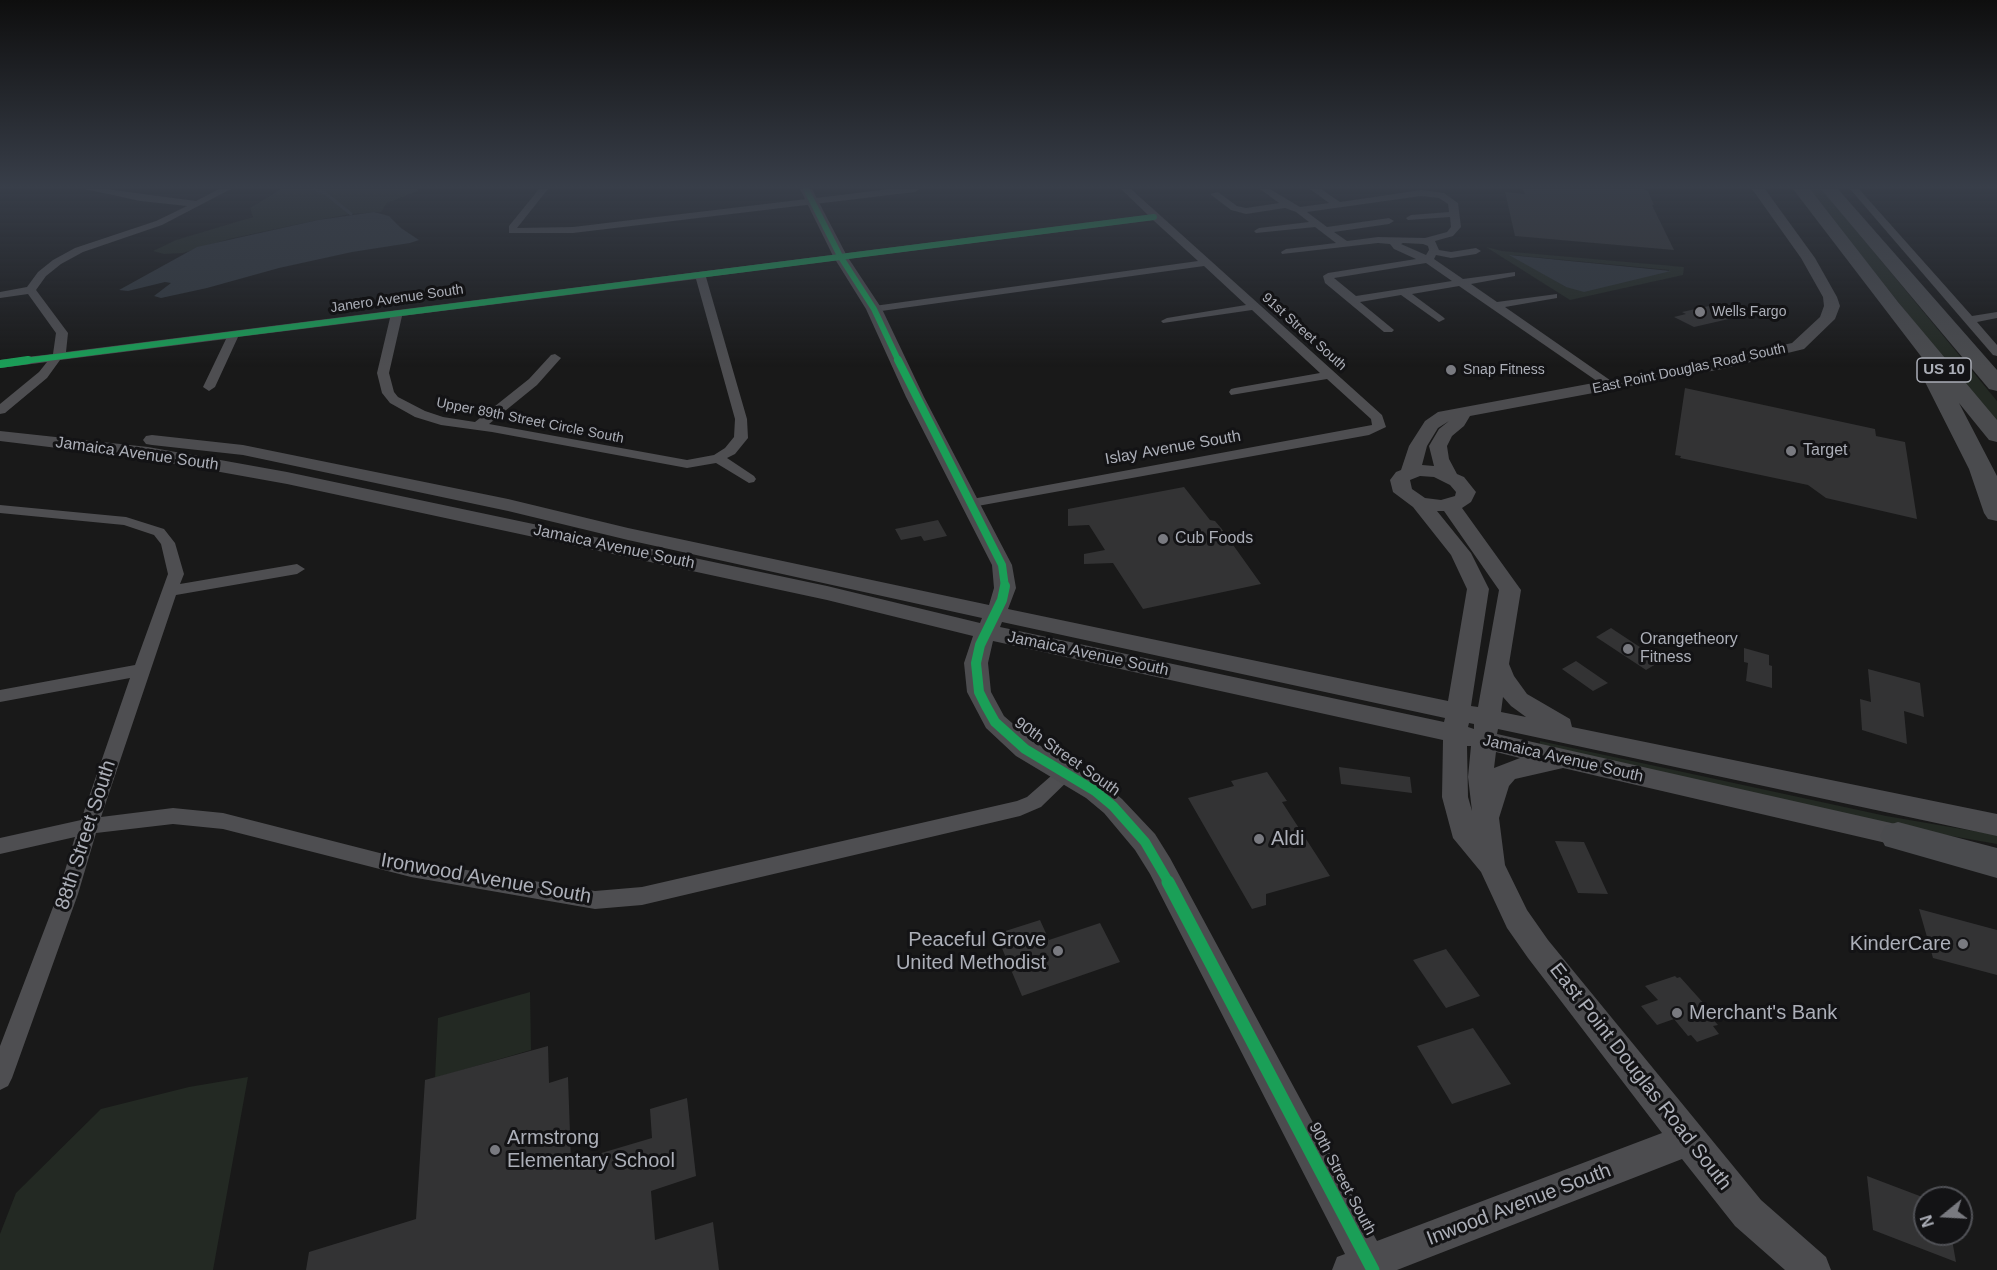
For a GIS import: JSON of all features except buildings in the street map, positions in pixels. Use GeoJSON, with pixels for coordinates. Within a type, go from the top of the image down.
{"type":"FeatureCollection","features":[{"type":"Feature","properties":{"kind":"highway","name":"US 10"},"geometry":{"type":"LineString","coordinates":[[1847,248],[1997,435]]}},
{"type":"Feature","properties":{"kind":"highway","name":"US 10"},"geometry":{"type":"LineString","coordinates":[[1880,248],[1997,384]]}},
{"type":"Feature","properties":{"kind":"highway"},"geometry":{"type":"LineString","coordinates":[[1891,306],[1939,386],[1982,469],[1997,513]]}},
{"type":"Feature","properties":{"kind":"highway"},"geometry":{"type":"LineString","coordinates":[[1898,836],[1997,863]]}},
{"type":"Feature","properties":{"kind":"street"},"geometry":{"type":"LineString","coordinates":[[0,295],[31,290],[42,274],[69,255],[88,248]]}},
{"type":"Feature","properties":{"kind":"street","name":"90th Street South"},"geometry":{"type":"LineString","coordinates":[[836,248],[874,309],[915,397],[999,558],[1005,576],[1002,600],[980,645],[976,663],[979,692],[986,706],[995,722],[1009,735],[1025,748],[1095,791],[1113,806],[1145,842],[1160,866],[1364,1268]]}},
{"type":"Feature","properties":{"kind":"street","name":"Janero Avenue South"},"geometry":{"type":"LineString","coordinates":[[0,364],[902,248]]}},
{"type":"Feature","properties":{"kind":"street","name":"91st Street South"},"geometry":{"type":"LineString","coordinates":[[1187,248],[1377,418],[1379,427]]}},
{"type":"Feature","properties":{"kind":"street"},"geometry":{"type":"LineString","coordinates":[[1286,252],[1313,248]]}},
{"type":"Feature","properties":{"kind":"street"},"geometry":{"type":"LineString","coordinates":[[1403,248],[1431,256],[1461,282],[1611,385]]}},
{"type":"Feature","properties":{"kind":"street"},"geometry":{"type":"LineString","coordinates":[[1431,256],[1434,248]]}},
{"type":"Feature","properties":{"kind":"street","name":"East Point Douglas Road South"},"geometry":{"type":"LineString","coordinates":[[1801,248],[1830,297],[1832,306],[1827,319],[1798,346],[1785,351],[1444,416],[1431,425],[1418,446],[1410,472],[1403,476],[1400,486],[1410,497],[1420,503],[1461,553],[1478,589],[1457,722],[1453,774],[1457,808],[1463,830],[1491,865],[1517,919],[1538,949],[1688,1140],[1748,1214],[1812,1270]]}},
{"type":"Feature","properties":{"kind":"street"},"geometry":{"type":"LineString","coordinates":[[1906,248],[1997,352]]}},
{"type":"Feature","properties":{"kind":"street"},"geometry":{"type":"LineString","coordinates":[[1388,330],[1329,281],[1328,276],[1431,256],[1476,250]]}},
{"type":"Feature","properties":{"kind":"street"},"geometry":{"type":"LineString","coordinates":[[874,309],[1203,263]]}},
{"type":"Feature","properties":{"kind":"street"},"geometry":{"type":"LineString","coordinates":[[699,274],[741,419],[741,438],[730,451],[718,458],[749,479]]}},
{"type":"Feature","properties":{"kind":"street"},"geometry":{"type":"LineString","coordinates":[[1354,300],[1511,274]]}},
{"type":"Feature","properties":{"kind":"street"},"geometry":{"type":"LineString","coordinates":[[0,410],[43,375],[61,351],[62,333],[31,290]]}},
{"type":"Feature","properties":{"kind":"street"},"geometry":{"type":"LineString","coordinates":[[1402,291],[1439,319]]}},
{"type":"Feature","properties":{"kind":"street"},"geometry":{"type":"LineString","coordinates":[[1496,305],[1553,296]]}},
{"type":"Feature","properties":{"kind":"street"},"geometry":{"type":"LineString","coordinates":[[1167,321],[1253,307]]}},
{"type":"Feature","properties":{"kind":"street","name":"Upper 89th Street Circle South"},"geometry":{"type":"LineString","coordinates":[[397,313],[384,373],[388,393],[394,400],[420,414],[441,421],[687,464],[718,458]]}},
{"type":"Feature","properties":{"kind":"street"},"geometry":{"type":"LineString","coordinates":[[1970,320],[1997,315]]}},
{"type":"Feature","properties":{"kind":"street"},"geometry":{"type":"LineString","coordinates":[[209,387],[234,334]]}},
{"type":"Feature","properties":{"kind":"street"},"geometry":{"type":"LineString","coordinates":[[478,426],[533,382],[555,358]]}},
{"type":"Feature","properties":{"kind":"street"},"geometry":{"type":"LineString","coordinates":[[1235,392],[1329,375]]}},
{"type":"Feature","properties":{"kind":"street"},"geometry":{"type":"LineString","coordinates":[[1449,476],[1440,459],[1438,446],[1445,433],[1458,422],[1462,414]]}},
{"type":"Feature","properties":{"kind":"street","name":"Jamaica Avenue South"},"geometry":{"type":"LineString","coordinates":[[0,425],[102,432],[243,450],[508,505],[992,623],[1457,722],[1486,729],[1568,760],[1898,836],[1997,850]]}},
{"type":"Feature","properties":{"kind":"street","name":"Islay Avenue South"},"geometry":{"type":"LineString","coordinates":[[972,503],[1369,431],[1379,427]]}},
{"type":"Feature","properties":{"kind":"street","name":"Jamaica Avenue South"},"geometry":{"type":"LineString","coordinates":[[0,436],[148,453],[287,478],[816,591],[992,623]]}},
{"type":"Feature","properties":{"kind":"street"},"geometry":{"type":"LineString","coordinates":[[1410,472],[1428,470],[1449,476],[1457,481],[1466,492],[1459,503],[1450,506],[1420,503]]}},
{"type":"Feature","properties":{"kind":"street","name":"East Point Douglas Road South"},"geometry":{"type":"LineString","coordinates":[[1450,506],[1510,590],[1486,729],[1481,777],[1491,865]]}},
{"type":"Feature","properties":{"kind":"street","name":"88th Street South"},"geometry":{"type":"LineString","coordinates":[[0,509],[126,521],[159,532],[168,543],[176,574],[140,670],[68,894],[6,1046],[0,1078]]}},
{"type":"Feature","properties":{"kind":"street"},"geometry":{"type":"LineString","coordinates":[[170,591],[297,569]]}},
{"type":"Feature","properties":{"kind":"street"},"geometry":{"type":"LineString","coordinates":[[1497,664],[1503,679],[1519,700],[1536,712],[1593,739]]}},
{"type":"Feature","properties":{"kind":"street"},"geometry":{"type":"LineString","coordinates":[[0,696],[140,670]]}},
{"type":"Feature","properties":{"kind":"street","name":"Jamaica Avenue South"},"geometry":{"type":"LineString","coordinates":[[1486,729],[1593,739],[1997,825]]}},
{"type":"Feature","properties":{"kind":"street"},"geometry":{"type":"LineString","coordinates":[[1487,825],[1497,782],[1506,772],[1532,764],[1568,760]]}},
{"type":"Feature","properties":{"kind":"street","name":"Ironwood Avenue South"},"geometry":{"type":"LineString","coordinates":[[0,846],[89,826],[173,816],[223,821],[411,869],[540,893],[595,900],[642,896],[1020,808],[1034,802],[1066,774]]}},
{"type":"Feature","properties":{"kind":"street","name":"Inwood Avenue South"},"geometry":{"type":"LineString","coordinates":[[1364,1268],[1688,1140]]}},
{"type":"Feature","properties":{"kind":"shaded area"},"geometry":{"type":"Polygon","coordinates":[[[159,248],[199,248],[183,253],[164,254],[153,251],[159,248]]]}},
{"type":"Feature","properties":{"kind":"shaded area"},"geometry":{"type":"Polygon","coordinates":[[[195,248],[376,248],[279,268],[161,298],[154,296],[171,283],[165,282],[128,291],[119,290],[195,248]]]}},
{"type":"Feature","properties":{"kind":"shaded area"},"geometry":{"type":"Polygon","coordinates":[[[1488,248],[1684,267],[1683,275],[1570,300],[1488,248]],[[1512,255],[1566,287],[1669,270],[1512,255]]]}},
{"type":"Feature","properties":{"kind":"shaded area"},"geometry":{"type":"Polygon","coordinates":[[[1855,248],[1871,248],[1997,401],[1997,426],[1855,248]]]}},
{"type":"Feature","properties":{"kind":"shaded area"},"geometry":{"type":"Polygon","coordinates":[[[1509,255],[1671,271],[1584,292],[1566,287],[1509,255]]]}},
{"type":"Feature","properties":{"kind":"shaded area"},"geometry":{"type":"Polygon","coordinates":[[[1540,741],[1886,816],[1997,835],[1997,844],[1889,825],[1540,746],[1540,741]]]}},
{"type":"Feature","properties":{"kind":"shaded area"},"geometry":{"type":"Polygon","coordinates":[[[530,992],[531,1050],[435,1078],[438,1018],[530,992]]]}},
{"type":"Feature","properties":{"kind":"shaded area"},"geometry":{"type":"Polygon","coordinates":[[[248,1077],[213,1270],[0,1270],[0,1234],[16,1193],[101,1109],[189,1087],[248,1077]]]}},
{"type":"Feature","properties":{"kind":"cycle path"},"geometry":{"type":"LineString","coordinates":[[836,248],[874,309],[915,397],[1002,565],[1005,588],[1002,600],[980,645],[976,663],[979,692],[986,706],[995,722],[1025,749],[1095,791],[1113,806],[1145,842],[1160,866],[1373,1270]]}},
{"type":"Feature","properties":{"kind":"cycle path"},"geometry":{"type":"LineString","coordinates":[[0,364],[909,248]]}},
{"type":"Feature","properties":{"kind":"place","name":"Wells Fargo"},"geometry":{"type":"Point","coordinates":[1700,312]}},
{"type":"Feature","properties":{"kind":"place","name":"Snap Fitness"},"geometry":{"type":"Point","coordinates":[1451,370]}},
{"type":"Feature","properties":{"kind":"place","name":"Target"},"geometry":{"type":"Point","coordinates":[1791,451]}},
{"type":"Feature","properties":{"kind":"place","name":"Cub Foods"},"geometry":{"type":"Point","coordinates":[1163,539]}},
{"type":"Feature","properties":{"kind":"place","name":"Orangetheory Fitness"},"geometry":{"type":"Point","coordinates":[1628,649]}},
{"type":"Feature","properties":{"kind":"place","name":"Aldi"},"geometry":{"type":"Point","coordinates":[1259,839]}},
{"type":"Feature","properties":{"kind":"place","name":"KinderCare"},"geometry":{"type":"Point","coordinates":[1963,944]}},
{"type":"Feature","properties":{"kind":"place","name":"Peaceful Grove United Methodist"},"geometry":{"type":"Point","coordinates":[1058,951]}},
{"type":"Feature","properties":{"kind":"place","name":"Merchant's Bank"},"geometry":{"type":"Point","coordinates":[1677,1013]}},
{"type":"Feature","properties":{"kind":"place","name":"Armstrong Elementary School"},"geometry":{"type":"Point","coordinates":[495,1150]}}]}
